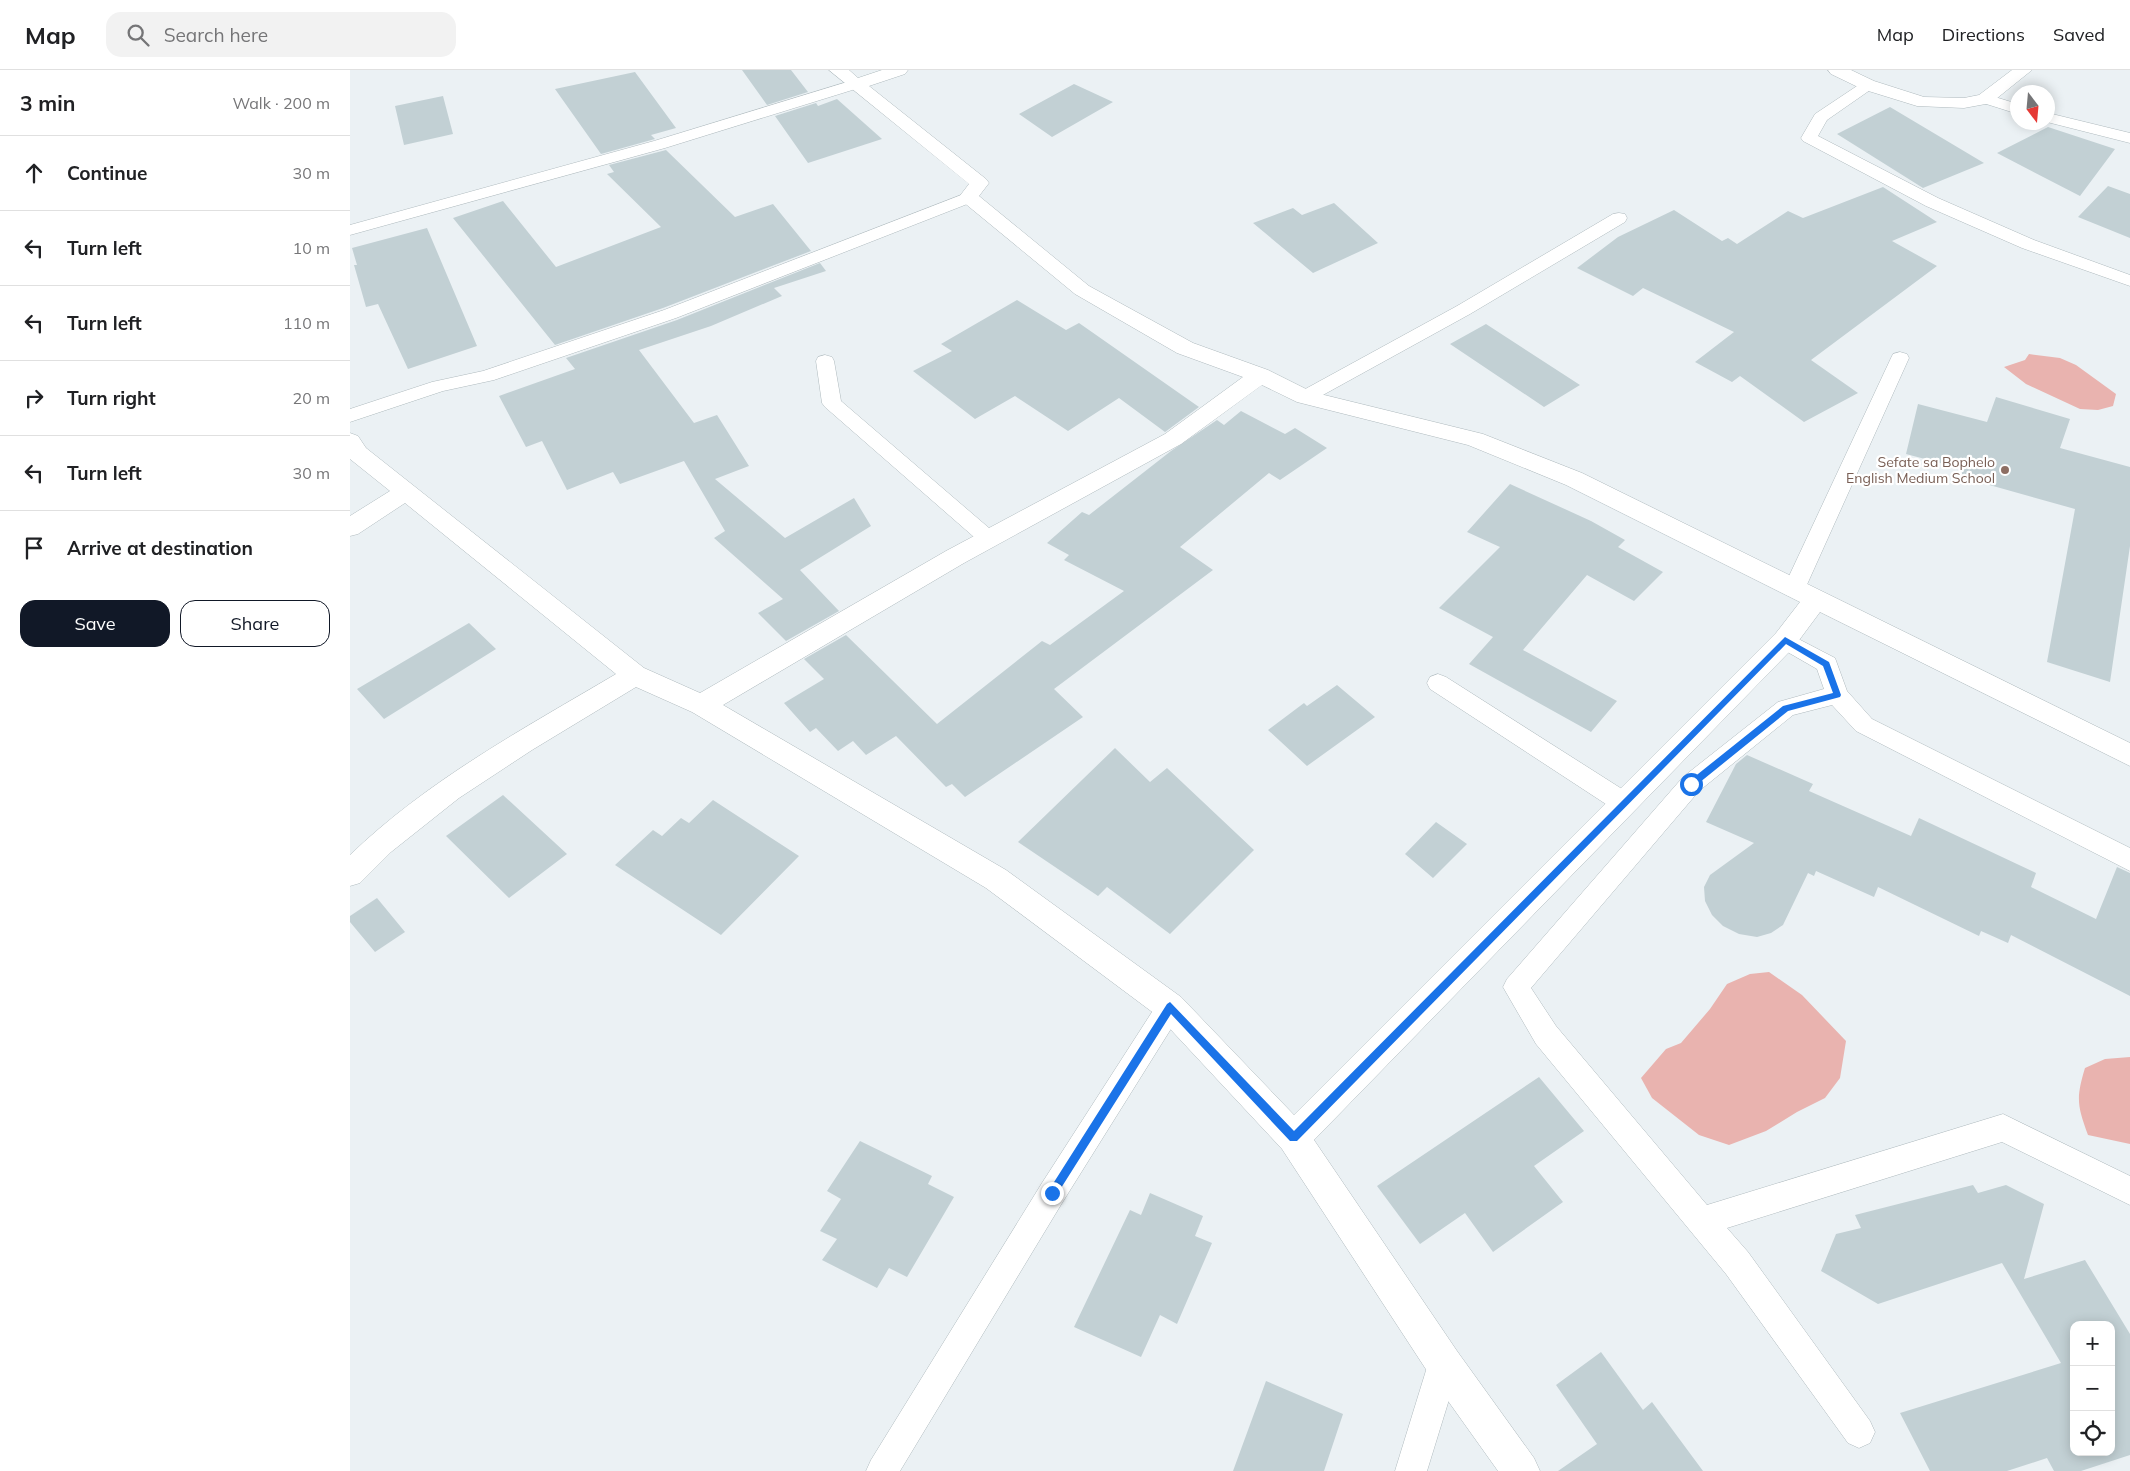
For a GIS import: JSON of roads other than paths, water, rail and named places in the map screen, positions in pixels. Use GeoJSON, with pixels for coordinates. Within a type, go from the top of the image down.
{"type":"FeatureCollection","features":[{"type":"Feature","properties":{"kind":"street"},"geometry":{"type":"LineString","coordinates":[[838,70],[978,183],[969,197],[1082,290],[1185,348],[1260,375],[1305,397],[1475,439],[1574,479],[2130,755]]}},
{"type":"Feature","properties":{"kind":"street"},"geometry":{"type":"LineString","coordinates":[[857,84],[899,70]]}},
{"type":"Feature","properties":{"kind":"street"},"geometry":{"type":"LineString","coordinates":[[1837,70],[1868,85],[1923,102],[1964,103],[1985,99],[2023,70]]}},
{"type":"Feature","properties":{"kind":"street"},"geometry":{"type":"LineString","coordinates":[[701,705],[989,539],[1173,439],[1260,375]]}},
{"type":"Feature","properties":{"kind":"street"},"geometry":{"type":"LineString","coordinates":[[350,441],[358,453],[635,675],[701,705],[996,880],[1170,1007],[1294,1138],[1444,1364],[1521,1471]]}},
{"type":"Feature","properties":{"kind":"street"},"geometry":{"type":"LineString","coordinates":[[350,528],[406,491]]}},
{"type":"Feature","properties":{"kind":"street"},"geometry":{"type":"LineString","coordinates":[[1294,1138],[1785,640],[1804,594]]}},
{"type":"Feature","properties":{"kind":"street"},"geometry":{"type":"LineString","coordinates":[[350,874],[375,848],[456,784],[635,675]]}},
{"type":"Feature","properties":{"kind":"lane"},"geometry":{"type":"LineString","coordinates":[[350,230],[734,123],[857,84]]}},
{"type":"Feature","properties":{"kind":"lane"},"geometry":{"type":"LineString","coordinates":[[1868,85],[1821,117],[1809,138],[1932,202],[2028,244],[2130,281]]}},
{"type":"Feature","properties":{"kind":"lane"},"geometry":{"type":"LineString","coordinates":[[1985,99],[2010,107]]}},
{"type":"Feature","properties":{"kind":"lane"},"geometry":{"type":"LineString","coordinates":[[2055,120],[2130,138]]}},
{"type":"Feature","properties":{"kind":"lane"},"geometry":{"type":"LineString","coordinates":[[350,416],[440,386],[487,376],[670,314],[969,197]]}},
{"type":"Feature","properties":{"kind":"lane"},"geometry":{"type":"LineString","coordinates":[[1305,397],[1422,335],[1536,269],[1618,218]]}},
{"type":"Feature","properties":{"kind":"lane"},"geometry":{"type":"LineString","coordinates":[[1804,594],[1900,358]]}},
{"type":"Feature","properties":{"kind":"lane"},"geometry":{"type":"LineString","coordinates":[[825,361],[832,404],[989,539]]}},
{"type":"Feature","properties":{"kind":"lane"},"geometry":{"type":"LineString","coordinates":[[1785,640],[1827,664],[1838,695],[1864,725],[2130,860]]}},
{"type":"Feature","properties":{"kind":"lane"},"geometry":{"type":"LineString","coordinates":[[1438,684],[1624,803]]}},
{"type":"Feature","properties":{"kind":"lane"},"geometry":{"type":"LineString","coordinates":[[1838,695],[1786,708],[1691,784],[1516,987],[1546,1035],[1737,1263],[1859,1432]]}},
{"type":"Feature","properties":{"kind":"lane"},"geometry":{"type":"LineString","coordinates":[[882,1471],[1052,1193],[1170,1007]]}},
{"type":"Feature","properties":{"kind":"lane"},"geometry":{"type":"LineString","coordinates":[[1702,1221],[2003,1128],[2130,1191]]}},
{"type":"Feature","properties":{"kind":"lane"},"geometry":{"type":"LineString","coordinates":[[1411,1471],[1444,1364]]}},
{"type":"Feature","properties":{"kind":"place","name":"Sefate sa Bophelo English Medium School"},"geometry":{"type":"Point","coordinates":[2005,470]}}]}
